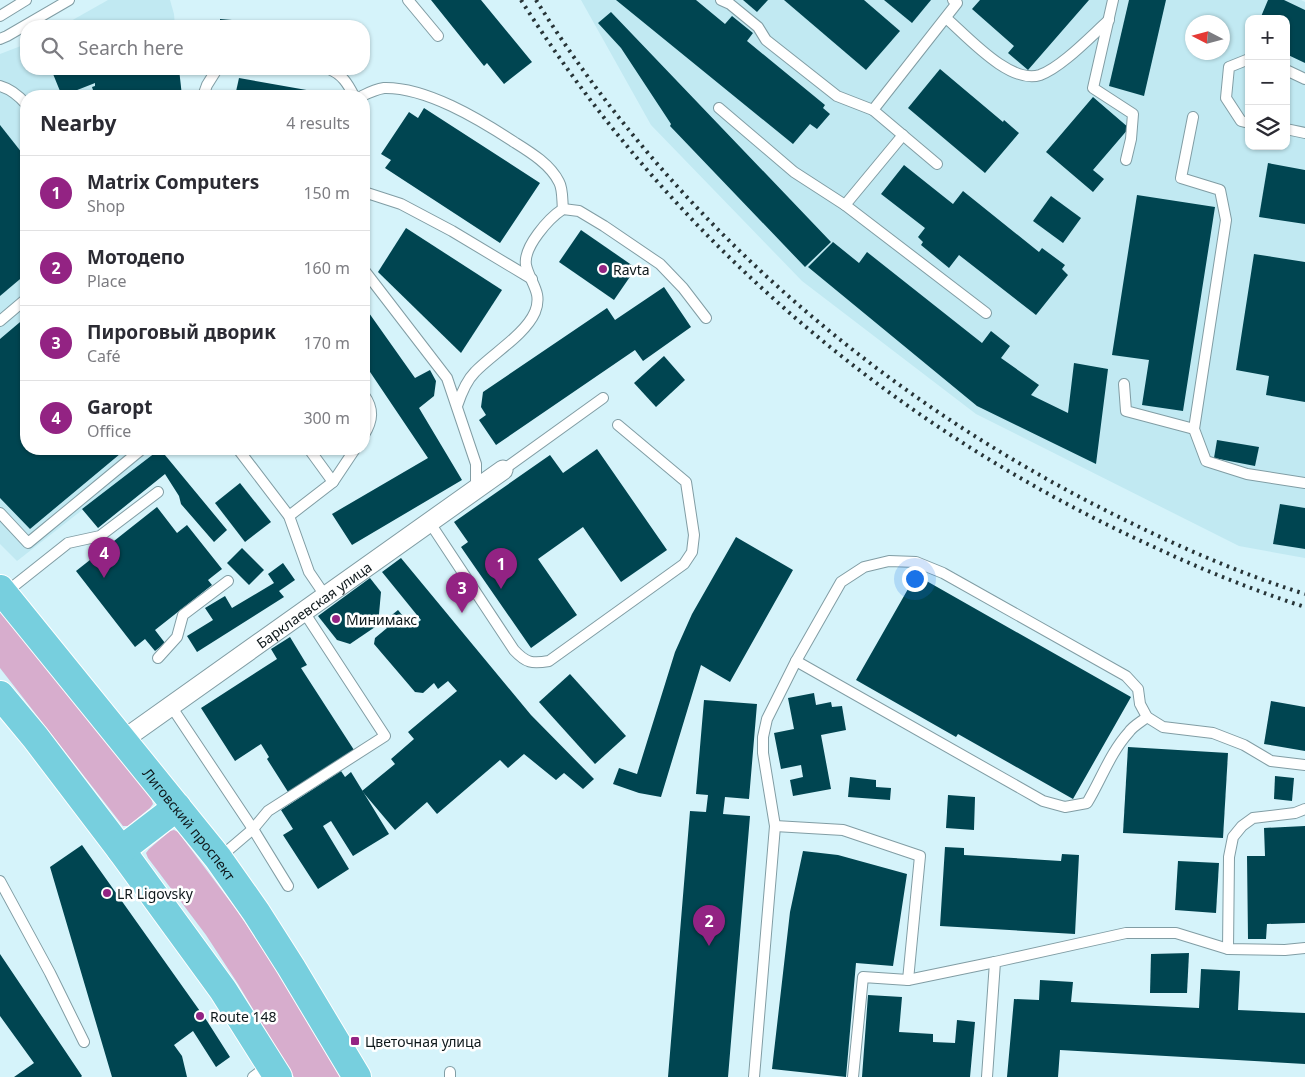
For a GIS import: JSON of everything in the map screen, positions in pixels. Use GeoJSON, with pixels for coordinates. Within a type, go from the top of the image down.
{"type":"FeatureCollection","features":[{"type":"Feature","properties":{"kind":"main road","name":"Лиговский проспект"},"geometry":{"type":"LineString","coordinates":[[2,591],[218,858],[256,912],[291,967],[357,1077]]}},
{"type":"Feature","properties":{"kind":"main road"},"geometry":{"type":"LineString","coordinates":[[0,695],[35,737],[121,850],[223,990],[267,1073]]}},
{"type":"Feature","properties":{"kind":"main road"},"geometry":{"type":"LineString","coordinates":[[121,850],[177,807]]}},
{"type":"Feature","properties":{"kind":"street","name":"Барклаевская улица"},"geometry":{"type":"LineString","coordinates":[[123,740],[503,470]]}},
{"type":"Feature","properties":{"kind":"lane"},"geometry":{"type":"LineString","coordinates":[[0,16],[26,0]]}},
{"type":"Feature","properties":{"kind":"lane"},"geometry":{"type":"LineString","coordinates":[[35,20],[69,0]]}},
{"type":"Feature","properties":{"kind":"lane"},"geometry":{"type":"LineString","coordinates":[[408,0],[438,36]]}},
{"type":"Feature","properties":{"kind":"lane"},"geometry":{"type":"LineString","coordinates":[[722,0],[730,4],[758,27],[766,40],[838,96],[873,110],[937,164]]}},
{"type":"Feature","properties":{"kind":"lane"},"geometry":{"type":"LineString","coordinates":[[1113,0],[1093,88],[1133,114],[1131,138],[1126,160]]}},
{"type":"Feature","properties":{"kind":"lane"},"geometry":{"type":"LineString","coordinates":[[873,110],[946,18],[957,1]]}},
{"type":"Feature","properties":{"kind":"lane"},"geometry":{"type":"LineString","coordinates":[[946,18],[1000,66],[1021,76],[1039,75],[1056,66],[1109,20]]}},
{"type":"Feature","properties":{"kind":"lane"},"geometry":{"type":"LineString","coordinates":[[0,39],[20,28]]}},
{"type":"Feature","properties":{"kind":"lane"},"geometry":{"type":"LineString","coordinates":[[1245,122],[1241,121],[1226,98],[1229,67],[1246,60]]}},
{"type":"Feature","properties":{"kind":"lane"},"geometry":{"type":"LineString","coordinates":[[1290,72],[1305,79]]}},
{"type":"Feature","properties":{"kind":"lane"},"geometry":{"type":"LineString","coordinates":[[205,90],[213,75]]}},
{"type":"Feature","properties":{"kind":"lane"},"geometry":{"type":"LineString","coordinates":[[341,75],[351,90]]}},
{"type":"Feature","properties":{"kind":"lane"},"geometry":{"type":"LineString","coordinates":[[0,86],[20,97]]}},
{"type":"Feature","properties":{"kind":"lane"},"geometry":{"type":"LineString","coordinates":[[370,93],[383,88],[412,92],[443,102],[482,120],[543,162],[554,174],[560,184],[563,209]]}},
{"type":"Feature","properties":{"kind":"lane"},"geometry":{"type":"LineString","coordinates":[[719,108],[794,172],[845,205],[986,313]]}},
{"type":"Feature","properties":{"kind":"lane"},"geometry":{"type":"LineString","coordinates":[[1193,117],[1181,178],[1220,190],[1226,220],[1194,429],[1206,461],[1247,474],[1305,483]]}},
{"type":"Feature","properties":{"kind":"lane"},"geometry":{"type":"LineString","coordinates":[[1290,131],[1305,133]]}},
{"type":"Feature","properties":{"kind":"lane"},"geometry":{"type":"LineString","coordinates":[[845,205],[903,135]]}},
{"type":"Feature","properties":{"kind":"lane"},"geometry":{"type":"LineString","coordinates":[[370,194],[401,204],[452,231],[532,279]]}},
{"type":"Feature","properties":{"kind":"lane"},"geometry":{"type":"LineString","coordinates":[[457,406],[462,391],[473,373],[519,334],[534,314],[539,298],[526,264],[528,252],[552,216],[563,209],[579,211],[660,264],[683,288],[706,318]]}},
{"type":"Feature","properties":{"kind":"lane"},"geometry":{"type":"LineString","coordinates":[[370,278],[447,378],[476,464],[476,491]]}},
{"type":"Feature","properties":{"kind":"lane"},"geometry":{"type":"LineString","coordinates":[[0,321],[20,304]]}},
{"type":"Feature","properties":{"kind":"lane"},"geometry":{"type":"LineString","coordinates":[[1124,384],[1126,410],[1194,429]]}},
{"type":"Feature","properties":{"kind":"lane"},"geometry":{"type":"LineString","coordinates":[[503,470],[603,398]]}},
{"type":"Feature","properties":{"kind":"lane"},"geometry":{"type":"LineString","coordinates":[[370,406],[372,413],[370,426]]}},
{"type":"Feature","properties":{"kind":"lane"},"geometry":{"type":"LineString","coordinates":[[430,523],[514,650],[523,660],[536,664],[549,661],[684,564],[692,552],[694,535],[686,482],[618,425]]}},
{"type":"Feature","properties":{"kind":"lane"},"geometry":{"type":"LineString","coordinates":[[0,513],[28,543],[135,455]]}},
{"type":"Feature","properties":{"kind":"lane"},"geometry":{"type":"LineString","coordinates":[[243,455],[289,516],[309,572],[326,597]]}},
{"type":"Feature","properties":{"kind":"lane"},"geometry":{"type":"LineString","coordinates":[[314,455],[333,482]]}},
{"type":"Feature","properties":{"kind":"lane"},"geometry":{"type":"LineString","coordinates":[[289,516],[333,482],[351,455]]}},
{"type":"Feature","properties":{"kind":"lane"},"geometry":{"type":"LineString","coordinates":[[2,591],[68,544],[100,536],[158,492]]}},
{"type":"Feature","properties":{"kind":"lane"},"geometry":{"type":"LineString","coordinates":[[754,1077],[775,826],[763,753],[767,719],[796,661],[841,582],[864,567],[889,561],[916,562],[943,573],[1126,676],[1138,689],[1140,704],[1147,717],[1163,727],[1214,733],[1244,745],[1271,761],[1305,764]]}},
{"type":"Feature","properties":{"kind":"lane"},"geometry":{"type":"LineString","coordinates":[[158,658],[177,638],[184,615],[228,581]]}},
{"type":"Feature","properties":{"kind":"lane"},"geometry":{"type":"LineString","coordinates":[[218,858],[253,829],[268,811],[385,736],[304,612]]}},
{"type":"Feature","properties":{"kind":"lane"},"geometry":{"type":"LineString","coordinates":[[796,661],[1043,801],[1065,807],[1087,803],[1112,755],[1130,730],[1147,717]]}},
{"type":"Feature","properties":{"kind":"lane"},"geometry":{"type":"LineString","coordinates":[[170,706],[253,829],[288,886]]}},
{"type":"Feature","properties":{"kind":"lane"},"geometry":{"type":"LineString","coordinates":[[1228,949],[1229,857],[1233,837],[1242,826],[1253,818],[1295,814],[1305,809]]}},
{"type":"Feature","properties":{"kind":"lane"},"geometry":{"type":"LineString","coordinates":[[775,826],[843,830],[920,856],[908,980]]}},
{"type":"Feature","properties":{"kind":"lane"},"geometry":{"type":"LineString","coordinates":[[0,881],[50,973],[84,1042]]}},
{"type":"Feature","properties":{"kind":"lane"},"geometry":{"type":"LineString","coordinates":[[853,1077],[863,977],[908,980],[1126,933],[1176,933],[1228,949],[1285,950],[1305,948]]}},
{"type":"Feature","properties":{"kind":"lane"},"geometry":{"type":"LineString","coordinates":[[987,1077],[995,962]]}},
{"type":"Feature","properties":{"kind":"shaded area"},"geometry":{"type":"Polygon","coordinates":[[[108,0],[170,0],[174,20],[73,20],[108,0]]]}},
{"type":"Feature","properties":{"kind":"shaded area"},"geometry":{"type":"Polygon","coordinates":[[[581,0],[1301,0],[1305,2],[1305,558],[1239,546],[976,414],[802,281],[651,125],[581,0]]]}},
{"type":"Feature","properties":{"kind":"shaded area"},"geometry":{"type":"Polygon","coordinates":[[[20,46],[20,75],[180,75],[181,90],[20,90],[20,455],[152,455],[17,561],[0,544],[0,54],[20,46]]]}},
{"type":"Feature","properties":{"kind":"shaded area"},"geometry":{"type":"Polygon","coordinates":[[[0,610],[151,798],[153,804],[150,808],[128,826],[123,826],[0,668],[0,610]]]}},
{"type":"Feature","properties":{"kind":"shaded area"},"geometry":{"type":"Polygon","coordinates":[[[170,831],[178,832],[238,912],[274,967],[340,1077],[294,1077],[206,935],[148,858],[146,853],[149,849],[170,831]]]}},
{"type":"Feature","properties":{"kind":"building"},"geometry":{"type":"Polygon","coordinates":[[[431,0],[481,0],[532,62],[504,84],[487,63],[484,66],[431,0]]]}},
{"type":"Feature","properties":{"kind":"building"},"geometry":{"type":"Polygon","coordinates":[[[616,0],[696,0],[725,24],[732,16],[753,33],[747,41],[825,105],[823,108],[830,114],[817,129],[810,124],[793,144],[616,0]]]}},
{"type":"Feature","properties":{"kind":"building"},"geometry":{"type":"Polygon","coordinates":[[[743,0],[768,0],[757,12],[743,0]]]}},
{"type":"Feature","properties":{"kind":"building"},"geometry":{"type":"Polygon","coordinates":[[[784,0],[864,0],[900,31],[866,70],[784,0]]]}},
{"type":"Feature","properties":{"kind":"building"},"geometry":{"type":"Polygon","coordinates":[[[884,0],[931,0],[912,23],[884,0]]]}},
{"type":"Feature","properties":{"kind":"building"},"geometry":{"type":"Polygon","coordinates":[[[980,0],[1089,0],[1028,70],[1008,53],[1014,46],[972,9],[980,0]]]}},
{"type":"Feature","properties":{"kind":"building"},"geometry":{"type":"Polygon","coordinates":[[[1129,0],[1166,0],[1144,96],[1109,86],[1129,0]]]}},
{"type":"Feature","properties":{"kind":"building"},"geometry":{"type":"Polygon","coordinates":[[[1268,0],[1284,0],[1305,10],[1305,63],[1290,56],[1290,15],[1262,15],[1268,0]]]}},
{"type":"Feature","properties":{"kind":"building"},"geometry":{"type":"Polygon","coordinates":[[[611,12],[831,242],[805,267],[670,126],[671,124],[621,48],[598,23],[611,12]]]}},
{"type":"Feature","properties":{"kind":"building"},"geometry":{"type":"Polygon","coordinates":[[[940,69],[1003,122],[1004,120],[1019,133],[985,173],[908,108],[940,69]]]}},
{"type":"Feature","properties":{"kind":"building"},"geometry":{"type":"Polygon","coordinates":[[[53,75],[180,75],[181,90],[93,90],[92,87],[95,86],[95,83],[77,90],[60,90],[53,75]]]}},
{"type":"Feature","properties":{"kind":"building"},"geometry":{"type":"Polygon","coordinates":[[[239,78],[307,90],[236,90],[239,78]]]}},
{"type":"Feature","properties":{"kind":"building"},"geometry":{"type":"Polygon","coordinates":[[[1093,97],[1129,128],[1093,170],[1104,179],[1093,192],[1046,152],[1093,97]]]}},
{"type":"Feature","properties":{"kind":"building"},"geometry":{"type":"Polygon","coordinates":[[[424,108],[540,183],[500,243],[385,168],[391,160],[381,154],[409,112],[418,118],[424,108]]]}},
{"type":"Feature","properties":{"kind":"building"},"geometry":{"type":"Polygon","coordinates":[[[0,125],[20,150],[20,279],[0,296],[0,125]]]}},
{"type":"Feature","properties":{"kind":"building"},"geometry":{"type":"Polygon","coordinates":[[[1268,163],[1305,170],[1305,224],[1259,217],[1268,163]]]}},
{"type":"Feature","properties":{"kind":"building"},"geometry":{"type":"Polygon","coordinates":[[[904,165],[953,204],[963,191],[1039,252],[1042,248],[1065,265],[1062,269],[1068,275],[1036,315],[959,255],[949,268],[921,245],[923,242],[918,237],[925,228],[881,194],[904,165]]]}},
{"type":"Feature","properties":{"kind":"building"},"geometry":{"type":"Polygon","coordinates":[[[1137,195],[1215,207],[1183,411],[1142,405],[1149,360],[1112,355],[1137,195]]]}},
{"type":"Feature","properties":{"kind":"building"},"geometry":{"type":"Polygon","coordinates":[[[1051,196],[1081,218],[1063,243],[1033,221],[1051,196]]]}},
{"type":"Feature","properties":{"kind":"building"},"geometry":{"type":"Polygon","coordinates":[[[406,228],[502,290],[461,353],[378,272],[406,228]]]}},
{"type":"Feature","properties":{"kind":"building"},"geometry":{"type":"Polygon","coordinates":[[[581,230],[636,268],[614,300],[559,262],[581,230]]]}},
{"type":"Feature","properties":{"kind":"building"},"geometry":{"type":"Polygon","coordinates":[[[833,242],[859,263],[867,252],[982,343],[991,331],[1010,346],[1001,358],[1039,385],[1031,395],[1068,413],[1074,363],[1108,369],[1096,464],[977,406],[808,267],[833,242]]]}},
{"type":"Feature","properties":{"kind":"building"},"geometry":{"type":"Polygon","coordinates":[[[1254,254],[1305,262],[1305,402],[1266,395],[1269,376],[1236,370],[1254,254]]]}},
{"type":"Feature","properties":{"kind":"building"},"geometry":{"type":"Polygon","coordinates":[[[664,287],[691,327],[643,361],[635,350],[496,445],[479,420],[486,415],[481,407],[483,392],[607,308],[615,320],[664,287]]]}},
{"type":"Feature","properties":{"kind":"building"},"geometry":{"type":"Polygon","coordinates":[[[370,314],[415,378],[430,370],[436,381],[434,396],[419,408],[462,480],[352,545],[332,514],[428,458],[370,372],[370,314]]]}},
{"type":"Feature","properties":{"kind":"building"},"geometry":{"type":"Polygon","coordinates":[[[20,322],[20,455],[119,455],[30,529],[0,498],[0,339],[20,322]]]}},
{"type":"Feature","properties":{"kind":"building"},"geometry":{"type":"Polygon","coordinates":[[[664,356],[685,380],[656,407],[634,383],[664,356]]]}},
{"type":"Feature","properties":{"kind":"building"},"geometry":{"type":"Polygon","coordinates":[[[1217,440],[1259,447],[1255,466],[1214,458],[1217,440]]]}},
{"type":"Feature","properties":{"kind":"building"},"geometry":{"type":"Polygon","coordinates":[[[597,449],[667,550],[621,582],[583,527],[538,559],[577,615],[531,648],[461,547],[468,542],[454,522],[550,455],[563,473],[597,449]]]}},
{"type":"Feature","properties":{"kind":"building"},"geometry":{"type":"Polygon","coordinates":[[[152,455],[165,455],[227,530],[214,542],[181,504],[179,496],[165,474],[98,528],[82,509],[152,455]]]}},
{"type":"Feature","properties":{"kind":"building"},"geometry":{"type":"Polygon","coordinates":[[[240,483],[271,522],[245,542],[215,503],[240,483]]]}},
{"type":"Feature","properties":{"kind":"building"},"geometry":{"type":"Polygon","coordinates":[[[1280,504],[1305,508],[1305,549],[1273,544],[1280,504]]]}},
{"type":"Feature","properties":{"kind":"building"},"geometry":{"type":"Polygon","coordinates":[[[157,507],[177,533],[187,525],[222,569],[208,580],[212,585],[155,630],[165,643],[155,651],[145,639],[135,647],[76,571],[157,507]]]}},
{"type":"Feature","properties":{"kind":"building"},"geometry":{"type":"Polygon","coordinates":[[[736,537],[793,570],[730,682],[701,665],[661,797],[639,793],[613,784],[619,768],[637,774],[675,652],[692,614],[736,537]]]}},
{"type":"Feature","properties":{"kind":"building"},"geometry":{"type":"Polygon","coordinates":[[[242,548],[264,570],[249,585],[227,563],[242,548]]]}},
{"type":"Feature","properties":{"kind":"building"},"geometry":{"type":"Polygon","coordinates":[[[401,558],[531,715],[594,779],[583,789],[564,773],[556,780],[524,754],[508,768],[500,760],[437,814],[427,802],[395,830],[362,791],[395,764],[391,759],[414,739],[408,732],[457,691],[448,681],[438,689],[434,683],[423,693],[415,692],[374,644],[375,638],[387,628],[382,623],[398,610],[412,627],[421,620],[382,572],[401,558]]]}},
{"type":"Feature","properties":{"kind":"building"},"geometry":{"type":"Polygon","coordinates":[[[283,563],[295,580],[279,591],[284,597],[197,652],[187,636],[213,620],[205,608],[225,596],[232,608],[274,583],[268,574],[283,563]]]}},
{"type":"Feature","properties":{"kind":"building"},"geometry":{"type":"Polygon","coordinates":[[[916,575],[1131,697],[1073,799],[958,734],[956,737],[856,680],[916,575]]]}},
{"type":"Feature","properties":{"kind":"building"},"geometry":{"type":"Polygon","coordinates":[[[370,578],[381,592],[378,625],[350,644],[337,640],[318,616],[370,578]]]}},
{"type":"Feature","properties":{"kind":"building"},"geometry":{"type":"Polygon","coordinates":[[[290,637],[307,665],[301,668],[354,750],[288,792],[267,759],[269,757],[261,744],[235,761],[201,708],[277,659],[271,649],[290,637]]]}},
{"type":"Feature","properties":{"kind":"building"},"geometry":{"type":"Polygon","coordinates":[[[570,674],[626,736],[595,764],[539,702],[570,674]]]}},
{"type":"Feature","properties":{"kind":"building"},"geometry":{"type":"Polygon","coordinates":[[[814,693],[816,705],[831,702],[832,707],[842,706],[846,730],[821,735],[831,789],[793,796],[790,780],[803,777],[801,765],[781,769],[774,733],[794,729],[788,698],[814,693]]]}},
{"type":"Feature","properties":{"kind":"building"},"geometry":{"type":"Polygon","coordinates":[[[704,700],[757,704],[749,799],[725,797],[723,814],[750,816],[728,1077],[668,1077],[690,811],[706,812],[708,795],[696,794],[704,700]]]}},
{"type":"Feature","properties":{"kind":"building"},"geometry":{"type":"Polygon","coordinates":[[[1271,701],[1305,707],[1305,751],[1264,744],[1271,701]]]}},
{"type":"Feature","properties":{"kind":"building"},"geometry":{"type":"Polygon","coordinates":[[[1128,747],[1228,753],[1223,838],[1123,833],[1128,747]]]}},
{"type":"Feature","properties":{"kind":"building"},"geometry":{"type":"Polygon","coordinates":[[[341,771],[345,777],[351,772],[389,834],[353,856],[331,821],[323,826],[349,869],[318,889],[283,835],[293,829],[281,810],[341,771]]]}},
{"type":"Feature","properties":{"kind":"building"},"geometry":{"type":"Polygon","coordinates":[[[1275,776],[1294,778],[1292,801],[1274,799],[1275,776]]]}},
{"type":"Feature","properties":{"kind":"building"},"geometry":{"type":"Polygon","coordinates":[[[850,777],[876,780],[876,787],[891,788],[890,800],[848,797],[850,777]]]}},
{"type":"Feature","properties":{"kind":"building"},"geometry":{"type":"Polygon","coordinates":[[[948,795],[975,797],[974,830],[946,828],[948,795]]]}},
{"type":"Feature","properties":{"kind":"building"},"geometry":{"type":"Polygon","coordinates":[[[1305,826],[1305,923],[1267,924],[1266,939],[1248,939],[1247,856],[1265,856],[1264,828],[1305,826]]]}},
{"type":"Feature","properties":{"kind":"building"},"geometry":{"type":"Polygon","coordinates":[[[82,845],[207,1021],[230,1057],[216,1067],[193,1031],[174,1045],[182,1056],[187,1077],[112,1077],[50,867],[82,845]]]}},
{"type":"Feature","properties":{"kind":"building"},"geometry":{"type":"Polygon","coordinates":[[[945,847],[964,848],[964,855],[1061,861],[1062,854],[1079,855],[1075,934],[940,926],[945,847]]]}},
{"type":"Feature","properties":{"kind":"building"},"geometry":{"type":"Polygon","coordinates":[[[803,851],[838,855],[907,874],[893,966],[856,963],[846,1077],[772,1069],[790,912],[803,851]]]}},
{"type":"Feature","properties":{"kind":"building"},"geometry":{"type":"Polygon","coordinates":[[[1178,861],[1219,863],[1216,913],[1175,910],[1178,861]]]}},
{"type":"Feature","properties":{"kind":"building"},"geometry":{"type":"Polygon","coordinates":[[[1189,953],[1187,993],[1150,993],[1151,954],[1189,953]]]}},
{"type":"Feature","properties":{"kind":"building"},"geometry":{"type":"Polygon","coordinates":[[[0,954],[81,1077],[14,1077],[34,1063],[0,1016],[0,954]]]}},
{"type":"Feature","properties":{"kind":"building"},"geometry":{"type":"Polygon","coordinates":[[[1201,969],[1240,971],[1238,1010],[1305,1013],[1305,1064],[1060,1050],[1058,1077],[1007,1077],[1014,999],[1039,1000],[1040,980],[1073,982],[1071,1002],[1199,1008],[1201,969]]]}},
{"type":"Feature","properties":{"kind":"building"},"geometry":{"type":"Polygon","coordinates":[[[868,995],[902,997],[899,1032],[933,1034],[933,1042],[955,1043],[957,1020],[975,1022],[970,1077],[862,1077],[868,995]]]}},
{"type":"Feature","properties":{"kind":"railway"},"geometry":{"type":"LineString","coordinates":[[521,0],[582,88],[648,171],[720,248],[798,320],[880,386],[967,446],[1059,500],[1191,564],[1247,587],[1305,607]]}},
{"type":"Feature","properties":{"kind":"railway"},"geometry":{"type":"LineString","coordinates":[[536,0],[590,80],[650,156],[715,227],[785,293],[859,355],[937,411],[1019,463],[1103,509],[1202,556],[1305,594]]}},
{"type":"Feature","properties":{"kind":"place","name":"Ravta"},"geometry":{"type":"Point","coordinates":[603,269]}},
{"type":"Feature","properties":{"kind":"place","name":"Garopt"},"geometry":{"type":"Point","coordinates":[104,578]}},
{"type":"Feature","properties":{"kind":"place","name":"Matrix Computers"},"geometry":{"type":"Point","coordinates":[501,589]}},
{"type":"Feature","properties":{"kind":"place","name":"Пироговый дворик"},"geometry":{"type":"Point","coordinates":[462,613]}},
{"type":"Feature","properties":{"kind":"place","name":"Минимакс"},"geometry":{"type":"Point","coordinates":[336,619]}},
{"type":"Feature","properties":{"kind":"place","name":"LR Ligovsky"},"geometry":{"type":"Point","coordinates":[107,893]}},
{"type":"Feature","properties":{"kind":"place","name":"Мотодепо"},"geometry":{"type":"Point","coordinates":[709,946]}},
{"type":"Feature","properties":{"kind":"place","name":"Route 148"},"geometry":{"type":"Point","coordinates":[200,1016]}},
{"type":"Feature","properties":{"kind":"place","name":"Цветочная улица"},"geometry":{"type":"Point","coordinates":[355,1041]}}]}
